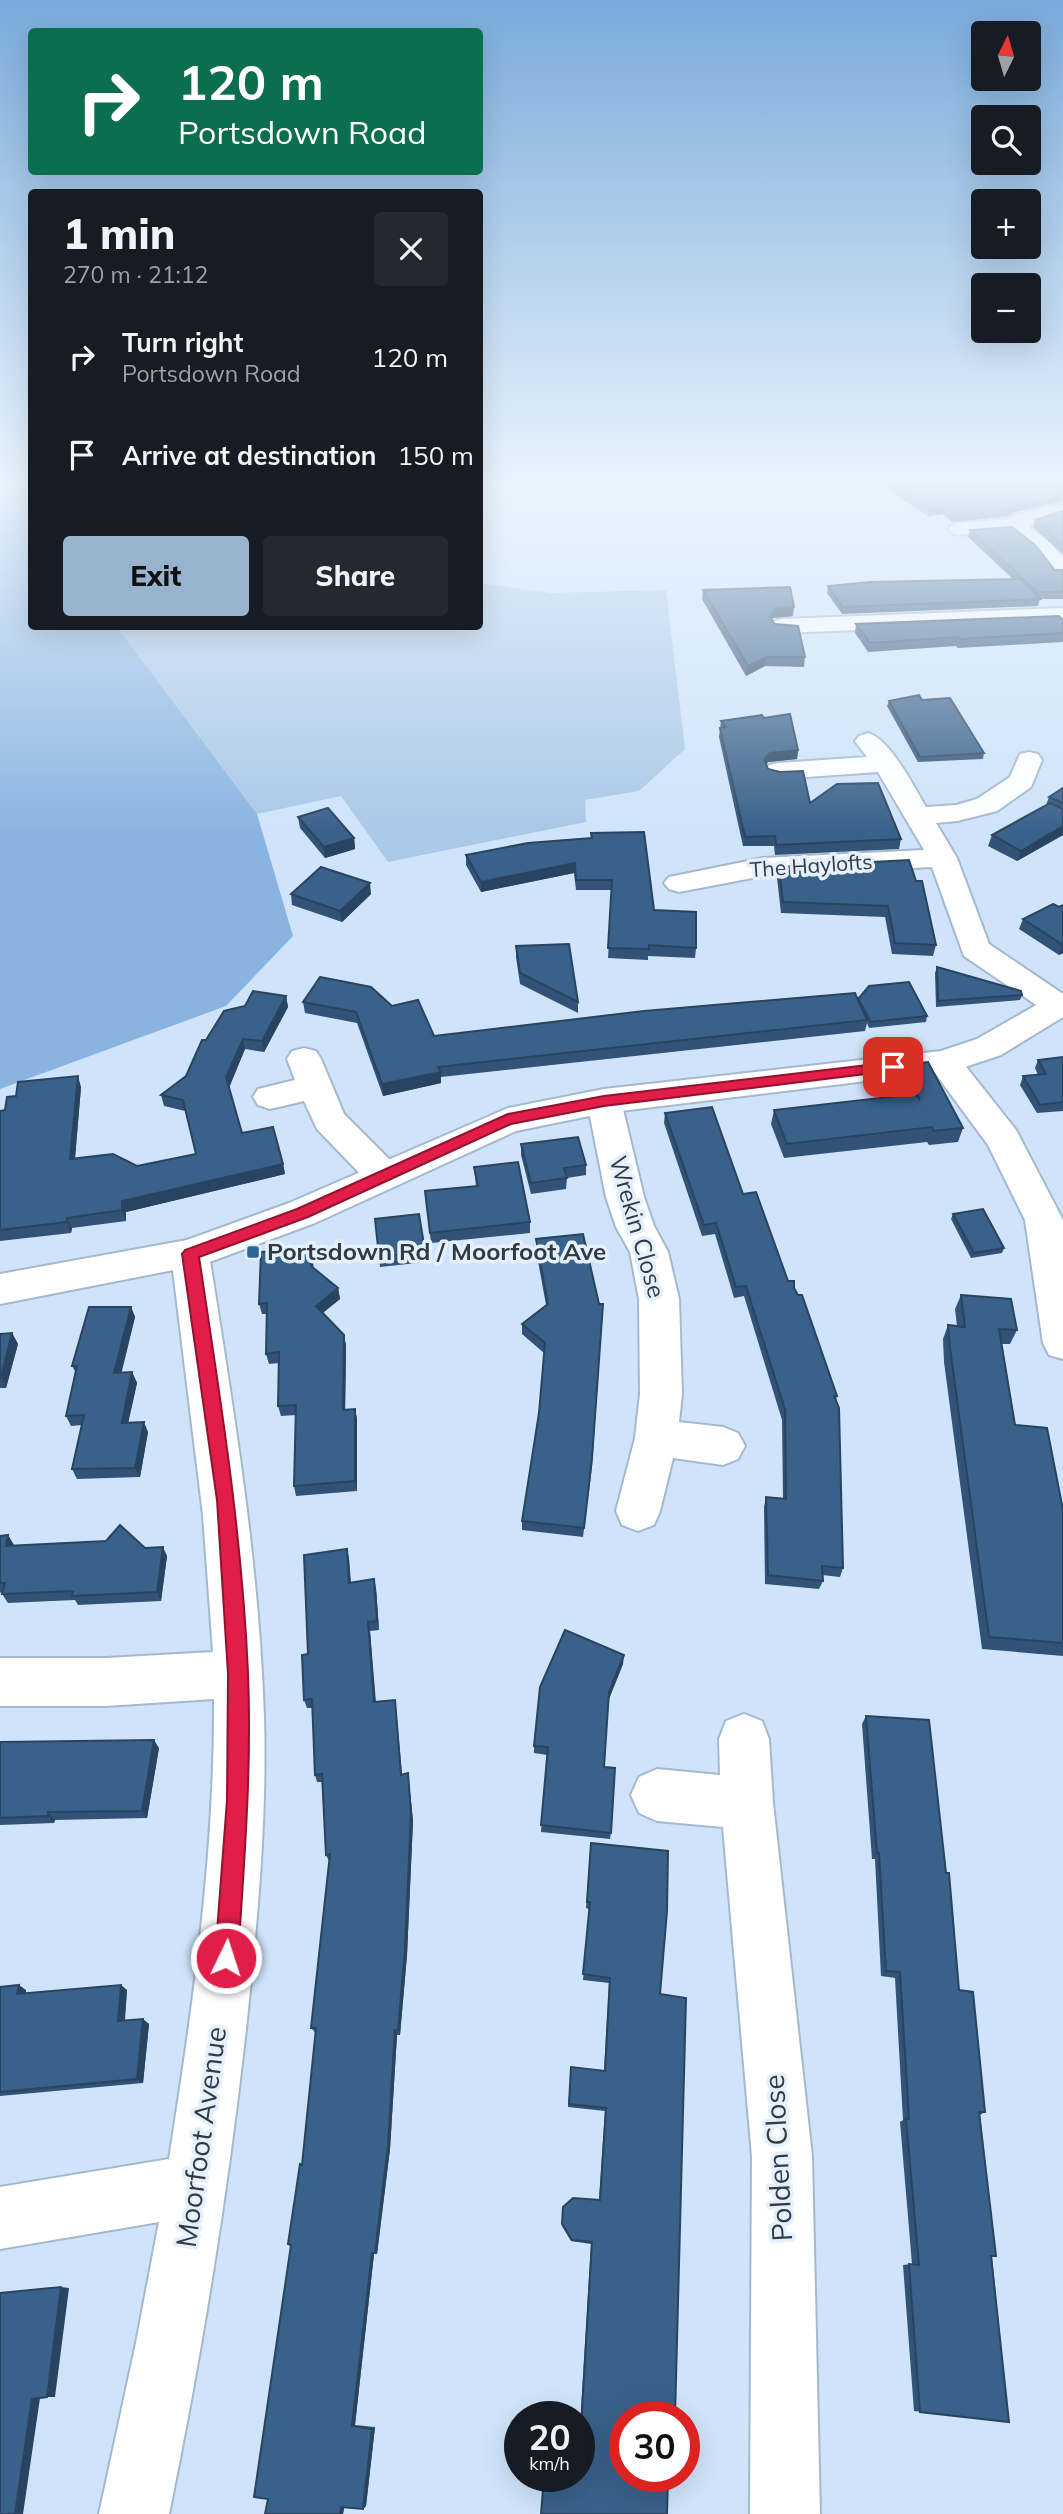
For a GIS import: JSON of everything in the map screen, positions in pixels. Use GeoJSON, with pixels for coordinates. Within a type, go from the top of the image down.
{"type":"FeatureCollection","features":[{"type":"Feature","properties":{"kind":"street"},"geometry":{"type":"LineString","coordinates":[[782,626],[1063,615]]}},
{"type":"Feature","properties":{"kind":"street"},"geometry":{"type":"LineString","coordinates":[[0,1289],[190,1254],[302,1213],[508,1119],[604,1101],[944,1062],[989,1047],[1061,1005],[975,949],[943,858],[887,764],[868,741]]}},
{"type":"Feature","properties":{"kind":"street"},"geometry":{"type":"LineString","coordinates":[[918,816],[957,813],[987,805],[1022,781],[1029,760]]}},
{"type":"Feature","properties":{"kind":"street"},"geometry":{"type":"LineString","coordinates":[[778,771],[887,764]]}},
{"type":"Feature","properties":{"kind":"street","name":"The Haylofts"},"geometry":{"type":"LineString","coordinates":[[680,883],[763,867],[943,858]]}},
{"type":"Feature","properties":{"kind":"street"},"geometry":{"type":"LineString","coordinates":[[944,1062],[1003,1139],[1044,1220],[1063,1343]]}},
{"type":"Feature","properties":{"kind":"street"},"geometry":{"type":"LineString","coordinates":[[270,1097],[309,1073],[329,1120],[383,1175]]}},
{"type":"Feature","properties":{"kind":"street","name":"Wrekin Close"},"geometry":{"type":"LineString","coordinates":[[604,1101],[625,1197],[635,1227],[649,1252],[659,1299],[661,1394],[656,1438],[638,1511]]}},
{"type":"Feature","properties":{"kind":"street","name":"Moorfoot Avenue"},"geometry":{"type":"LineString","coordinates":[[134,2514],[197,2185],[226,1958],[237,1800],[238,1674],[226,1500],[190,1254]]}},
{"type":"Feature","properties":{"kind":"street"},"geometry":{"type":"LineString","coordinates":[[656,1438],[723,1446]]}},
{"type":"Feature","properties":{"kind":"street"},"geometry":{"type":"LineString","coordinates":[[0,1682],[106,1682],[238,1674]]}},
{"type":"Feature","properties":{"kind":"street","name":"Polden Close"},"geometry":{"type":"LineString","coordinates":[[744,1739],[747,1803],[782,2156],[785,2514]]}},
{"type":"Feature","properties":{"kind":"street"},"geometry":{"type":"LineString","coordinates":[[657,1795],[747,1803]]}},
{"type":"Feature","properties":{"kind":"street"},"geometry":{"type":"LineString","coordinates":[[0,2218],[197,2185]]}},
{"type":"Feature","properties":{"kind":"shaded area"},"geometry":{"type":"Polygon","coordinates":[[[0,597],[28,597],[28,630],[119,630],[257,814],[293,936],[226,1006],[0,1089],[0,597]]]}},
{"type":"Feature","properties":{"kind":"shaded area"},"geometry":{"type":"Polygon","coordinates":[[[483,597],[667,597],[685,749],[639,791],[585,800],[586,822],[388,862],[341,796],[257,814],[119,630],[483,630],[483,597]]]}},
{"type":"Feature","properties":{"kind":"building"},"geometry":{"type":"Polygon","coordinates":[[[707,597],[792,597],[794,607],[775,609],[770,618],[775,624],[798,626],[805,657],[767,657],[748,666],[707,597]]]}},
{"type":"Feature","properties":{"kind":"building"},"geometry":{"type":"Polygon","coordinates":[[[836,597],[1040,599],[843,607],[836,597]]]}},
{"type":"Feature","properties":{"kind":"building"},"geometry":{"type":"Polygon","coordinates":[[[1059,616],[1063,620],[1063,633],[870,643],[856,624],[1059,616]]]}},
{"type":"Feature","properties":{"kind":"building"},"geometry":{"type":"Polygon","coordinates":[[[919,695],[922,700],[950,698],[984,753],[920,757],[889,701],[919,695]]]}},
{"type":"Feature","properties":{"kind":"building"},"geometry":{"type":"Polygon","coordinates":[[[790,714],[798,750],[770,753],[764,760],[768,769],[780,772],[803,771],[810,803],[837,784],[878,783],[901,839],[776,845],[775,836],[745,837],[720,728],[726,727],[721,721],[790,714]]]}},
{"type":"Feature","properties":{"kind":"building"},"geometry":{"type":"Polygon","coordinates":[[[1063,788],[1063,803],[1049,797],[1063,788]]]}},
{"type":"Feature","properties":{"kind":"building"},"geometry":{"type":"Polygon","coordinates":[[[1050,803],[1063,809],[1063,826],[1021,851],[992,835],[1050,803]]]}},
{"type":"Feature","properties":{"kind":"building"},"geometry":{"type":"Polygon","coordinates":[[[328,808],[354,838],[324,847],[298,817],[328,808]]]}},
{"type":"Feature","properties":{"kind":"building"},"geometry":{"type":"Polygon","coordinates":[[[644,832],[654,910],[696,912],[696,948],[649,945],[649,949],[608,948],[612,880],[576,880],[575,863],[481,882],[466,855],[528,843],[592,838],[591,833],[644,832]]]}},
{"type":"Feature","properties":{"kind":"building"},"geometry":{"type":"Polygon","coordinates":[[[909,860],[916,881],[922,881],[936,945],[895,943],[888,906],[783,902],[779,867],[909,860]]]}},
{"type":"Feature","properties":{"kind":"building"},"geometry":{"type":"Polygon","coordinates":[[[321,867],[370,883],[340,911],[291,894],[321,867]]]}},
{"type":"Feature","properties":{"kind":"building"},"geometry":{"type":"Polygon","coordinates":[[[1053,904],[1059,907],[1063,905],[1063,945],[1023,919],[1053,904]]]}},
{"type":"Feature","properties":{"kind":"building"},"geometry":{"type":"Polygon","coordinates":[[[569,944],[578,1002],[520,973],[516,946],[569,944]]]}},
{"type":"Feature","properties":{"kind":"building"},"geometry":{"type":"Polygon","coordinates":[[[937,967],[1021,991],[1022,995],[938,1001],[937,967]]]}},
{"type":"Feature","properties":{"kind":"building"},"geometry":{"type":"Polygon","coordinates":[[[320,977],[371,987],[392,1006],[418,1000],[434,1036],[644,1011],[855,993],[867,1020],[438,1067],[441,1072],[382,1084],[356,1012],[303,1002],[320,977]]]}},
{"type":"Feature","properties":{"kind":"building"},"geometry":{"type":"Polygon","coordinates":[[[909,982],[927,1016],[871,1022],[858,999],[869,986],[909,982]]]}},
{"type":"Feature","properties":{"kind":"building"},"geometry":{"type":"Polygon","coordinates":[[[253,991],[286,996],[262,1041],[243,1039],[226,1077],[242,1133],[273,1127],[283,1164],[122,1201],[122,1210],[67,1218],[67,1222],[0,1230],[0,1111],[5,1110],[7,1097],[16,1096],[18,1082],[78,1076],[70,1159],[113,1154],[137,1166],[196,1154],[183,1100],[161,1095],[186,1076],[202,1040],[206,1040],[224,1011],[245,1006],[253,991]]]}},
{"type":"Feature","properties":{"kind":"building"},"geometry":{"type":"Polygon","coordinates":[[[1063,1057],[1063,1102],[1040,1105],[1023,1076],[1046,1074],[1038,1060],[1063,1057]]]}},
{"type":"Feature","properties":{"kind":"building"},"geometry":{"type":"Polygon","coordinates":[[[928,1062],[963,1128],[933,1131],[932,1127],[787,1144],[774,1110],[915,1094],[920,1100],[904,1065],[928,1062]]]}},
{"type":"Feature","properties":{"kind":"building"},"geometry":{"type":"Polygon","coordinates":[[[712,1107],[743,1194],[756,1192],[788,1281],[794,1281],[798,1295],[802,1295],[837,1396],[834,1396],[839,1408],[843,1568],[822,1566],[823,1581],[768,1575],[766,1497],[786,1499],[785,1410],[746,1286],[736,1287],[716,1223],[704,1225],[665,1113],[712,1107]]]}},
{"type":"Feature","properties":{"kind":"building"},"geometry":{"type":"Polygon","coordinates":[[[578,1137],[586,1165],[564,1168],[567,1178],[531,1183],[521,1144],[578,1137]]]}},
{"type":"Feature","properties":{"kind":"building"},"geometry":{"type":"Polygon","coordinates":[[[518,1162],[530,1222],[430,1233],[425,1191],[478,1186],[474,1167],[518,1162]]]}},
{"type":"Feature","properties":{"kind":"building"},"geometry":{"type":"Polygon","coordinates":[[[983,1209],[1004,1248],[974,1253],[953,1214],[983,1209]]]}},
{"type":"Feature","properties":{"kind":"building"},"geometry":{"type":"Polygon","coordinates":[[[419,1214],[425,1251],[379,1257],[375,1219],[419,1214]]]}},
{"type":"Feature","properties":{"kind":"building"},"geometry":{"type":"Polygon","coordinates":[[[583,1234],[599,1304],[603,1304],[584,1528],[522,1521],[539,1413],[545,1343],[522,1324],[548,1304],[536,1239],[583,1234]]]}},
{"type":"Feature","properties":{"kind":"building"},"geometry":{"type":"Polygon","coordinates":[[[311,1248],[311,1266],[338,1288],[316,1306],[344,1335],[343,1410],[355,1409],[355,1481],[294,1486],[296,1405],[278,1406],[279,1352],[266,1354],[267,1303],[259,1304],[261,1252],[311,1248]]]}},
{"type":"Feature","properties":{"kind":"building"},"geometry":{"type":"Polygon","coordinates":[[[961,1295],[1011,1299],[1017,1330],[999,1329],[1015,1425],[1047,1428],[1063,1510],[1063,1643],[989,1637],[948,1325],[965,1327],[961,1295]]]}},
{"type":"Feature","properties":{"kind":"building"},"geometry":{"type":"Polygon","coordinates":[[[89,1307],[131,1307],[114,1373],[132,1372],[122,1423],[144,1422],[135,1468],[72,1469],[84,1415],[66,1416],[77,1366],[72,1366],[89,1307]]]}},
{"type":"Feature","properties":{"kind":"building"},"geometry":{"type":"Polygon","coordinates":[[[12,1333],[1,1377],[0,1378],[0,1334],[12,1333]]]}},
{"type":"Feature","properties":{"kind":"building"},"geometry":{"type":"Polygon","coordinates":[[[120,1525],[145,1548],[163,1547],[157,1592],[72,1596],[73,1591],[2,1594],[5,1583],[0,1583],[0,1536],[8,1535],[6,1546],[106,1541],[120,1525]]]}},
{"type":"Feature","properties":{"kind":"building"},"geometry":{"type":"Polygon","coordinates":[[[347,1549],[349,1583],[374,1579],[377,1621],[368,1622],[374,1702],[395,1700],[401,1775],[408,1773],[411,1814],[405,1949],[398,2030],[395,2030],[388,2146],[375,2253],[372,2253],[352,2426],[372,2429],[363,2509],[341,2507],[340,2514],[265,2514],[268,2499],[254,2497],[291,2245],[288,2244],[300,2164],[302,2165],[316,2028],[311,2028],[330,1854],[326,1855],[322,1774],[315,1775],[312,1699],[304,1700],[302,1655],[308,1654],[304,1555],[347,1549]]]}},
{"type":"Feature","properties":{"kind":"building"},"geometry":{"type":"Polygon","coordinates":[[[565,1630],[624,1655],[609,1692],[604,1767],[615,1768],[611,1833],[541,1825],[548,1747],[534,1746],[540,1687],[565,1630]]]}},
{"type":"Feature","properties":{"kind":"building"},"geometry":{"type":"Polygon","coordinates":[[[866,1716],[929,1720],[946,1873],[949,1873],[959,1990],[973,1992],[985,2112],[979,2112],[996,2256],[991,2256],[1009,2422],[920,2412],[909,2264],[919,2265],[906,2119],[909,2119],[900,1972],[886,1971],[879,1853],[866,1716]]]}},
{"type":"Feature","properties":{"kind":"building"},"geometry":{"type":"Polygon","coordinates":[[[154,1740],[142,1811],[48,1812],[48,1816],[0,1818],[0,1742],[154,1740]]]}},
{"type":"Feature","properties":{"kind":"building"},"geometry":{"type":"Polygon","coordinates":[[[591,1843],[668,1851],[667,1911],[660,1994],[686,1998],[675,2401],[609,2401],[609,2492],[668,2492],[667,2514],[541,2514],[543,2492],[595,2492],[595,2401],[583,2401],[592,2242],[572,2240],[562,2224],[563,2207],[573,2198],[600,2200],[606,2108],[569,2104],[571,2067],[605,2071],[610,1978],[583,1974],[590,1902],[587,1902],[591,1843]]]}},
{"type":"Feature","properties":{"kind":"building"},"geometry":{"type":"Polygon","coordinates":[[[19,1985],[17,1994],[121,1985],[118,2021],[143,2019],[137,2079],[0,2092],[0,1987],[19,1985]]]}},
{"type":"Feature","properties":{"kind":"building"},"geometry":{"type":"Polygon","coordinates":[[[61,2287],[47,2397],[32,2399],[15,2514],[0,2514],[0,2293],[61,2287]]]}},
{"type":"Feature","properties":{"kind":"place","name":"Portsdown Rd / Moorfoot Ave"},"geometry":{"type":"Point","coordinates":[253,1252]}},
{"type":"Feature","properties":{"kind":"route"},"geometry":{"type":"LineString","coordinates":[[226,1958],[237,1800],[238,1674],[226,1500],[190,1254],[302,1213],[508,1119],[604,1101],[893,1067]]}}]}
